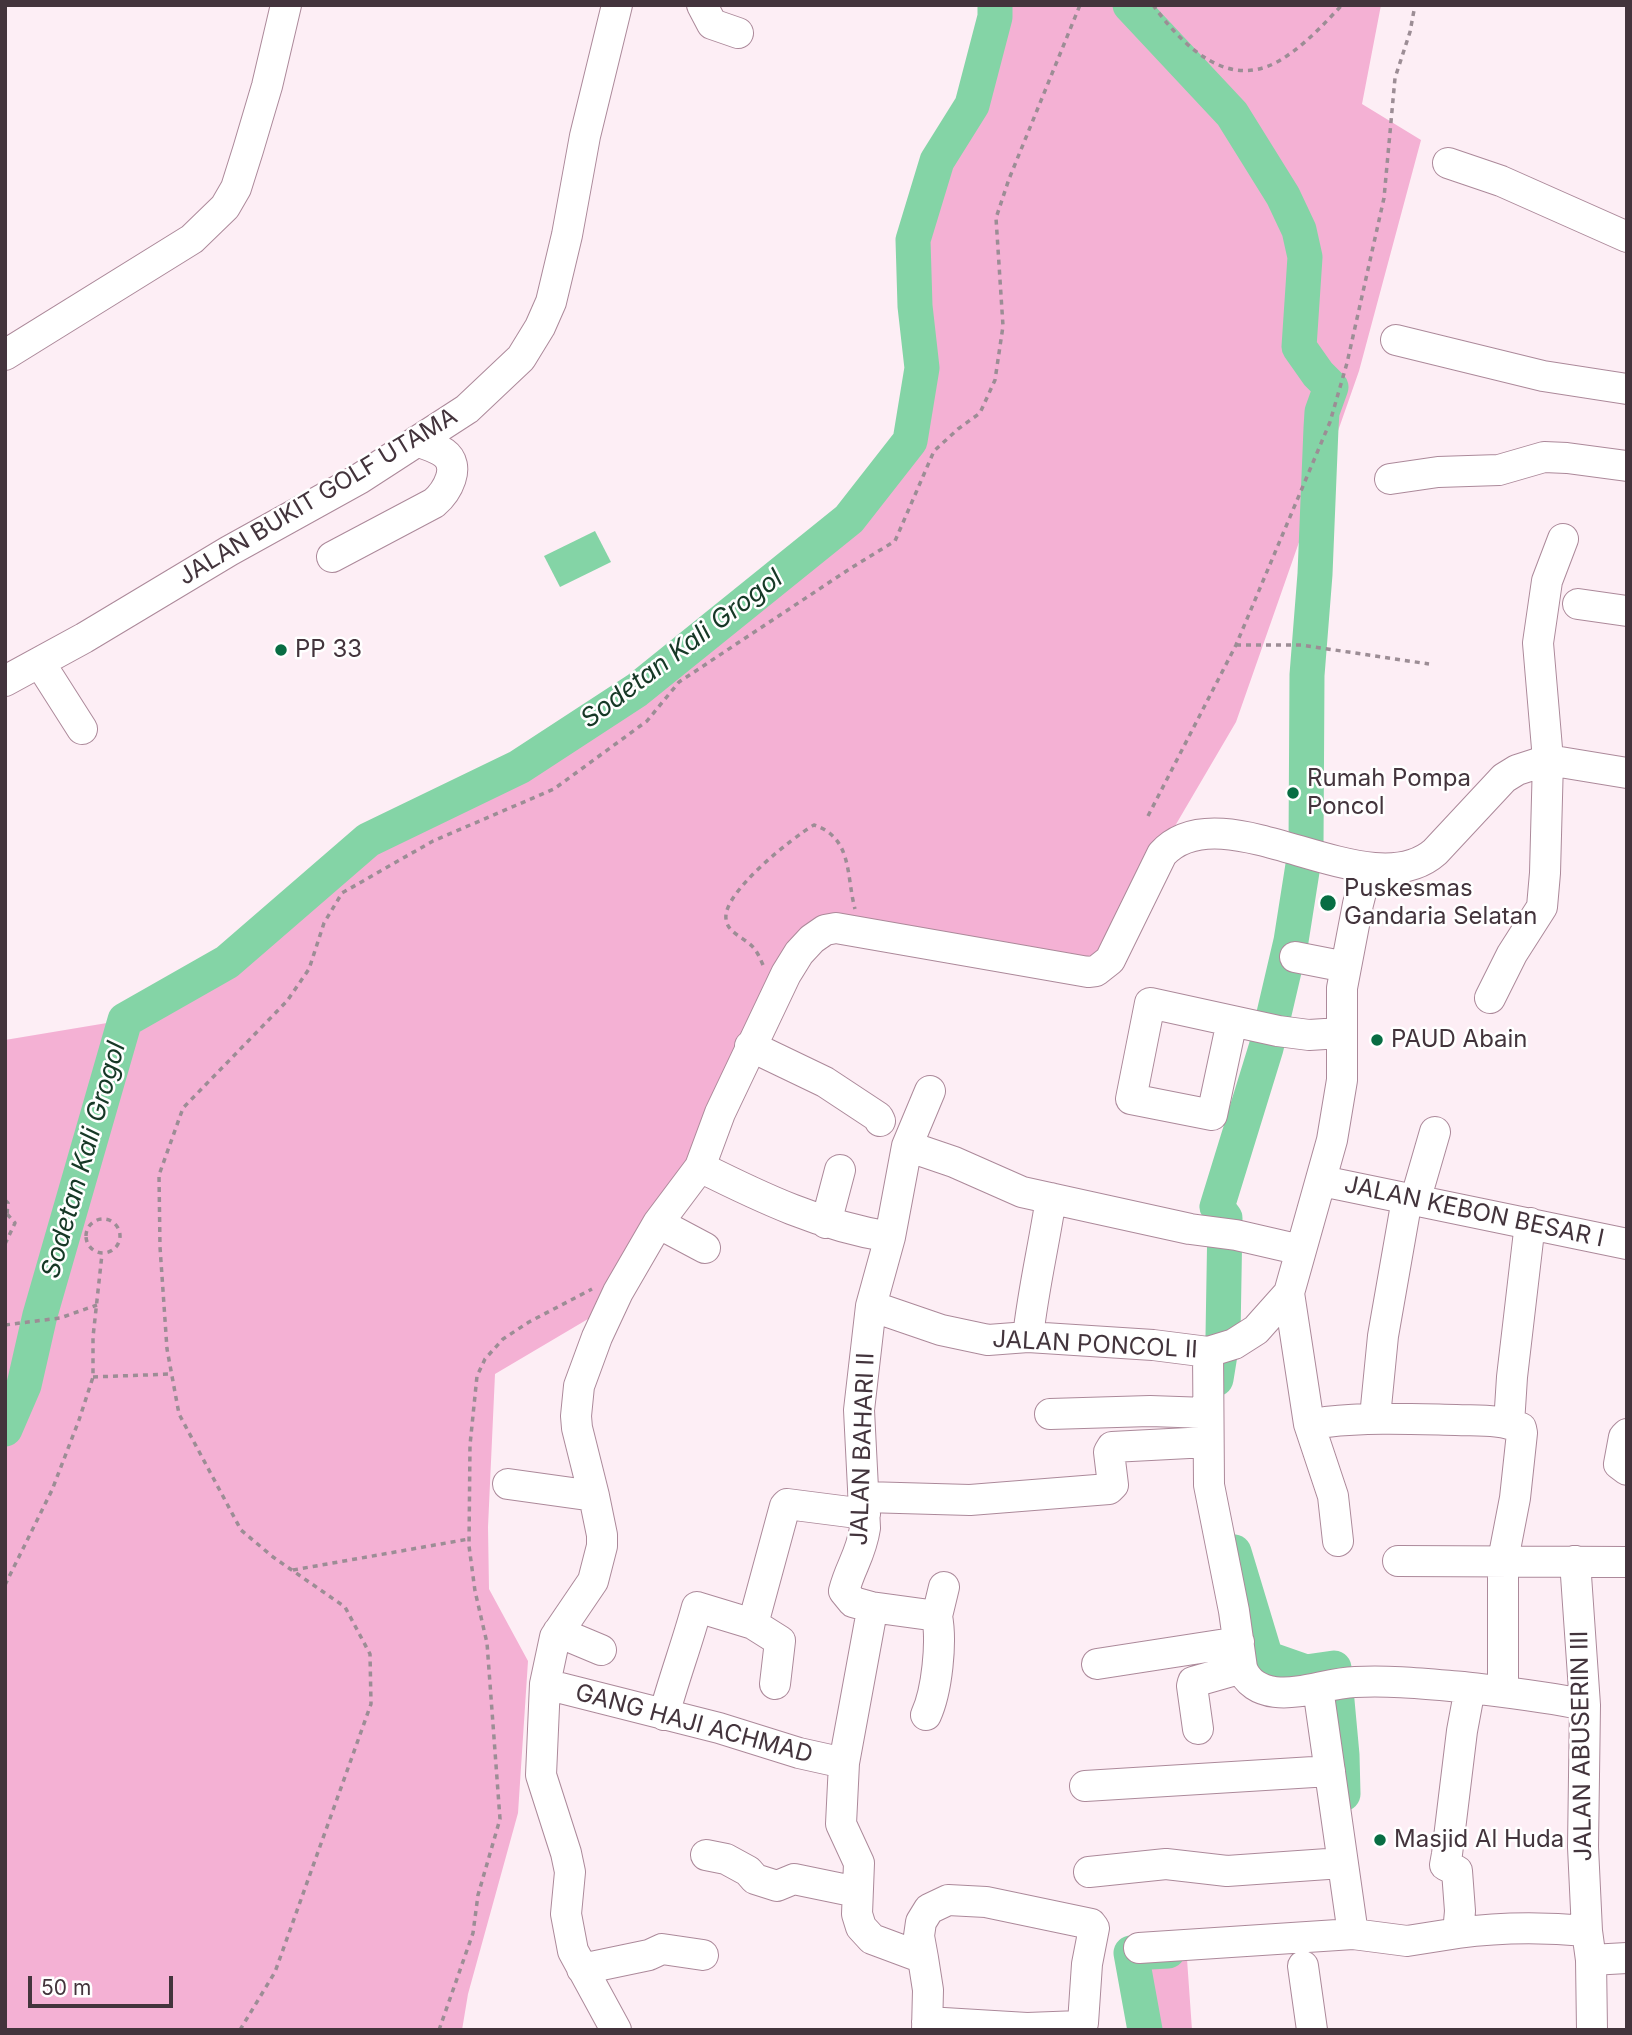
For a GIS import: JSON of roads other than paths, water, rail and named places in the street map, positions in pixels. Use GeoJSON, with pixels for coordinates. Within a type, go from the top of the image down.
{"type":"FeatureCollection","features":[{"type":"Feature","properties":{"kind":"street"},"geometry":{"type":"LineString","coordinates":[[5,355],[192,239],[225,208],[236,188],[248,150],[267,86],[286,5]]}},
{"type":"Feature","properties":{"kind":"street","name":"JALAN BUKIT GOLF UTAMA"},"geometry":{"type":"LineString","coordinates":[[5,681],[359,479],[467,409],[522,358],[551,302],[560,270],[585,136],[617,5]]}},
{"type":"Feature","properties":{"kind":"street"},"geometry":{"type":"LineString","coordinates":[[702,5],[712,24],[738,33]]}},
{"type":"Feature","properties":{"kind":"street"},"geometry":{"type":"LineString","coordinates":[[1448,163],[1502,181],[1627,237]]}},
{"type":"Feature","properties":{"kind":"street"},"geometry":{"type":"LineString","coordinates":[[1396,340],[1543,376],[1627,390]]}},
{"type":"Feature","properties":{"kind":"street"},"geometry":{"type":"LineString","coordinates":[[332,557],[440,498],[450,480],[453,469],[451,461],[445,453],[417,441]]}},
{"type":"Feature","properties":{"kind":"street"},"geometry":{"type":"LineString","coordinates":[[1390,479],[1438,472],[1499,470],[1544,457],[1627,466]]}},
{"type":"Feature","properties":{"kind":"street"},"geometry":{"type":"LineString","coordinates":[[1490,999],[1513,954],[1542,907],[1548,761],[1538,643],[1547,581],[1563,539]]}},
{"type":"Feature","properties":{"kind":"street"},"geometry":{"type":"LineString","coordinates":[[1578,604],[1627,611]]}},
{"type":"Feature","properties":{"kind":"street"},"geometry":{"type":"LineString","coordinates":[[40,663],[82,729]]}},
{"type":"Feature","properties":{"kind":"street"},"geometry":{"type":"LineString","coordinates":[[616,2030],[573,1951],[566,1914],[570,1872],[541,1775],[545,1684],[558,1632],[597,1571],[602,1535],[577,1428],[579,1386],[597,1337],[618,1292],[658,1223],[700,1167],[720,1113],[750,1046],[799,953],[825,930],[836,928],[1088,972],[1096,971],[1110,960],[1162,855],[1171,845],[1194,835],[1227,834],[1367,869],[1413,865],[1427,859],[1504,778],[1517,770],[1548,761],[1627,773]]}},
{"type":"Feature","properties":{"kind":"street","name":"JALAN PONCOL II"},"geometry":{"type":"LineString","coordinates":[[871,1306],[941,1330],[988,1340],[1028,1338],[1216,1350],[1256,1329],[1289,1293],[1322,1181],[1341,1093],[1342,988],[1367,869]]}},
{"type":"Feature","properties":{"kind":"street"},"geometry":{"type":"LineString","coordinates":[[1295,957],[1346,967]]}},
{"type":"Feature","properties":{"kind":"street"},"geometry":{"type":"LineString","coordinates":[[1256,1026],[1309,1035],[1341,1033]]}},
{"type":"Feature","properties":{"kind":"street"},"geometry":{"type":"LineString","coordinates":[[750,1046],[825,1082],[878,1117],[880,1121]]}},
{"type":"Feature","properties":{"kind":"street","name":"JALAN BAHARI II"},"geometry":{"type":"LineString","coordinates":[[871,1607],[853,1602],[845,1591],[849,1574],[862,1547],[865,1506],[859,1410],[871,1306],[890,1237],[907,1146],[930,1091]]}},
{"type":"Feature","properties":{"kind":"street"},"geometry":{"type":"LineString","coordinates":[[1376,1417],[1383,1336],[1411,1200],[1435,1132]]}},
{"type":"Feature","properties":{"kind":"street"},"geometry":{"type":"LineString","coordinates":[[907,1146],[954,1162],[1022,1192],[1301,1250]]}},
{"type":"Feature","properties":{"kind":"street"},"geometry":{"type":"LineString","coordinates":[[700,1167],[767,1200],[826,1223],[890,1237]]}},
{"type":"Feature","properties":{"kind":"street"},"geometry":{"type":"LineString","coordinates":[[826,1223],[840,1170]]}},
{"type":"Feature","properties":{"kind":"street","name":"JALAN KEBON BESAR I"},"geometry":{"type":"LineString","coordinates":[[1322,1181],[1627,1244]]}},
{"type":"Feature","properties":{"kind":"street"},"geometry":{"type":"LineString","coordinates":[[1028,1338],[1051,1198]]}},
{"type":"Feature","properties":{"kind":"street"},"geometry":{"type":"LineString","coordinates":[[658,1223],[705,1248]]}},
{"type":"Feature","properties":{"kind":"street"},"geometry":{"type":"LineString","coordinates":[[1509,1424],[1530,1223]]}},
{"type":"Feature","properties":{"kind":"street"},"geometry":{"type":"LineString","coordinates":[[1289,1293],[1309,1424],[1332,1496],[1338,1541]]}},
{"type":"Feature","properties":{"kind":"street"},"geometry":{"type":"LineString","coordinates":[[1216,1350],[1207,1427],[1209,1485],[1245,1676],[1261,1689],[1292,1692],[1355,1682],[1423,1683],[1502,1690],[1585,1705]]}},
{"type":"Feature","properties":{"kind":"street"},"geometry":{"type":"LineString","coordinates":[[1050,1414],[1150,1411],[1207,1427]]}},
{"type":"Feature","properties":{"kind":"street"},"geometry":{"type":"LineString","coordinates":[[1326,1422],[1376,1417],[1484,1421],[1509,1424],[1521,1429],[1515,1498],[1503,1560],[1503,1680]]}},
{"type":"Feature","properties":{"kind":"street"},"geometry":{"type":"LineString","coordinates":[[753,1623],[788,1504],[865,1506],[1109,1489],[1113,1485],[1109,1452],[1112,1447],[1207,1427]]}},
{"type":"Feature","properties":{"kind":"street"},"geometry":{"type":"LineString","coordinates":[[1627,1434],[1624,1437],[1619,1464],[1627,1470]]}},
{"type":"Feature","properties":{"kind":"street"},"geometry":{"type":"LineString","coordinates":[[508,1484],[594,1496]]}},
{"type":"Feature","properties":{"kind":"street"},"geometry":{"type":"LineString","coordinates":[[1398,1561],[1627,1562]]}},
{"type":"Feature","properties":{"kind":"street","name":"JALAN ABUSERIN III"},"geometry":{"type":"LineString","coordinates":[[1575,1561],[1585,1705],[1583,1847],[1592,2030]]}},
{"type":"Feature","properties":{"kind":"street"},"geometry":{"type":"LineString","coordinates":[[926,1715],[932,1703],[936,1678],[940,1630],[937,1616],[944,1587]]}},
{"type":"Feature","properties":{"kind":"street"},"geometry":{"type":"LineString","coordinates":[[664,1715],[697,1607],[753,1623],[780,1641],[775,1684]]}},
{"type":"Feature","properties":{"kind":"street"},"geometry":{"type":"LineString","coordinates":[[923,1958],[886,1945],[866,1934],[857,1914],[859,1863],[841,1825],[844,1763],[871,1607],[937,1616]]}},
{"type":"Feature","properties":{"kind":"street"},"geometry":{"type":"LineString","coordinates":[[558,1632],[601,1650]]}},
{"type":"Feature","properties":{"kind":"street"},"geometry":{"type":"LineString","coordinates":[[1097,1664],[1241,1655]]}},
{"type":"Feature","properties":{"kind":"street"},"geometry":{"type":"LineString","coordinates":[[1198,1729],[1192,1683],[1241,1655]]}},
{"type":"Feature","properties":{"kind":"street","name":"GANG HAJI ACHMAD"},"geometry":{"type":"LineString","coordinates":[[545,1684],[844,1763]]}},
{"type":"Feature","properties":{"kind":"street"},"geometry":{"type":"LineString","coordinates":[[1326,1686],[1330,1771],[1342,1863],[1358,1934]]}},
{"type":"Feature","properties":{"kind":"street"},"geometry":{"type":"LineString","coordinates":[[1458,1933],[1460,1907],[1457,1871],[1444,1862],[1469,1688]]}},
{"type":"Feature","properties":{"kind":"street"},"geometry":{"type":"LineString","coordinates":[[1085,1786],[1330,1771]]}},
{"type":"Feature","properties":{"kind":"street"},"geometry":{"type":"LineString","coordinates":[[706,1855],[726,1859],[748,1871],[755,1879],[777,1886],[790,1879],[799,1879],[857,1892]]}},
{"type":"Feature","properties":{"kind":"street"},"geometry":{"type":"LineString","coordinates":[[1089,1872],[1166,1864],[1227,1871],[1342,1863]]}},
{"type":"Feature","properties":{"kind":"street"},"geometry":{"type":"LineString","coordinates":[[948,1900],[986,1902],[1091,1924],[1094,1928],[1087,1964],[1083,2023],[1080,2026],[927,2026],[928,1990],[923,1958],[919,1936],[921,1922],[929,1909],[948,1900]]}},
{"type":"Feature","properties":{"kind":"street"},"geometry":{"type":"LineString","coordinates":[[1139,1948],[1358,1934],[1407,1941],[1516,1927],[1589,1945],[1627,1958]]}},
{"type":"Feature","properties":{"kind":"street"},"geometry":{"type":"LineString","coordinates":[[582,1969],[649,1955],[662,1949],[702,1955]]}},
{"type":"Feature","properties":{"kind":"street"},"geometry":{"type":"LineString","coordinates":[[1303,1966],[1312,2030]]}},
{"type":"Feature","properties":{"kind":"waterway","name":"Sodetan Kali Grogol"},"geometry":{"type":"LineString","coordinates":[[5,1429],[24,1385],[40,1315],[125,1020],[227,962],[368,840],[519,767],[637,690],[849,519],[910,441],[922,368],[915,306],[913,240],[937,161],[972,105],[995,17],[995,5]]}},
{"type":"Feature","properties":{"kind":"waterway"},"geometry":{"type":"LineString","coordinates":[[1130,5],[1232,114],[1283,196],[1299,230],[1305,257],[1299,347],[1331,387],[1322,412],[1315,574],[1307,675],[1306,846],[1291,941],[1266,1048],[1217,1207],[1225,1218],[1223,1336],[1216,1379]]}},
{"type":"Feature","properties":{"kind":"waterway"},"geometry":{"type":"LineString","coordinates":[[1234,1552],[1266,1658],[1306,1672],[1334,1668],[1343,1794]]}},
{"type":"Feature","properties":{"kind":"waterway"},"geometry":{"type":"LineString","coordinates":[[1145,2030],[1131,1953],[1168,1951]]}},
{"type":"Feature","properties":{"kind":"place","name":"PP 33"},"geometry":{"type":"Point","coordinates":[281,650]}},
{"type":"Feature","properties":{"kind":"place","name":"Rumah Pompa Poncol"},"geometry":{"type":"Point","coordinates":[1293,793]}},
{"type":"Feature","properties":{"kind":"place","name":"Puskesmas Gandaria Selatan"},"geometry":{"type":"Point","coordinates":[1328,903]}},
{"type":"Feature","properties":{"kind":"place","name":"PAUD Abain"},"geometry":{"type":"Point","coordinates":[1377,1040]}},
{"type":"Feature","properties":{"kind":"place","name":"Masjid Al Huda"},"geometry":{"type":"Point","coordinates":[1380,1840]}}]}
